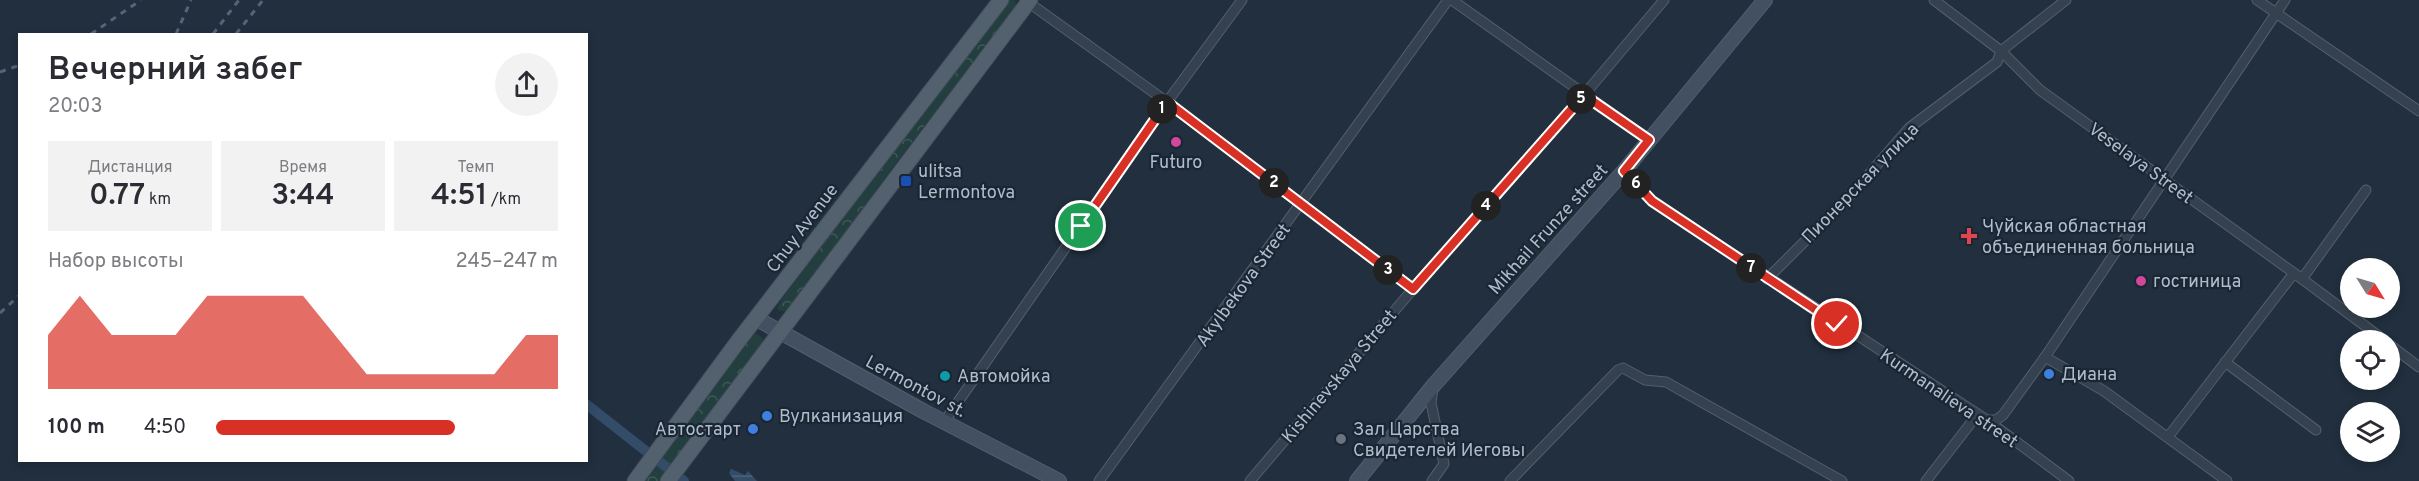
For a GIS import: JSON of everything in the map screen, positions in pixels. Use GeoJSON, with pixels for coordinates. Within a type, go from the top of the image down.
{"type":"FeatureCollection","features":[{"type":"Feature","properties":{"kind":"main road","name":"Chuy Avenue"},"geometry":{"type":"LineString","coordinates":[[638,477],[1001,0]]}},
{"type":"Feature","properties":{"kind":"main road","name":"Mikhail Frunze street"},"geometry":{"type":"LineString","coordinates":[[1357,481],[1433,386],[1624,171],[1765,0]]}},
{"type":"Feature","properties":{"kind":"main road"},"geometry":{"type":"LineString","coordinates":[[668,481],[1028,1]]}},
{"type":"Feature","properties":{"kind":"main road","name":"Lermontov st."},"geometry":{"type":"LineString","coordinates":[[757,319],[944,422],[1059,481]]}},
{"type":"Feature","properties":{"kind":"street"},"geometry":{"type":"LineString","coordinates":[[944,422],[1167,102],[1242,0]]}},
{"type":"Feature","properties":{"kind":"street"},"geometry":{"type":"LineString","coordinates":[[1450,0],[1649,140]]}},
{"type":"Feature","properties":{"kind":"street","name":"Akylbekova Street"},"geometry":{"type":"LineString","coordinates":[[1099,481],[1450,0]]}},
{"type":"Feature","properties":{"kind":"street","name":"Kishinevskaya Street"},"geometry":{"type":"LineString","coordinates":[[1250,481],[1664,0]]}},
{"type":"Feature","properties":{"kind":"street","name":"Veselaya Street"},"geometry":{"type":"LineString","coordinates":[[1934,0],[2001,51],[2040,90],[2371,330]]}},
{"type":"Feature","properties":{"kind":"street","name":"Пионерская улица"},"geometry":{"type":"LineString","coordinates":[[1767,279],[1849,197],[1909,128],[1997,62],[2001,51],[2066,0]]}},
{"type":"Feature","properties":{"kind":"street"},"geometry":{"type":"LineString","coordinates":[[2257,0],[2419,111]]}},
{"type":"Feature","properties":{"kind":"street"},"geometry":{"type":"LineString","coordinates":[[1987,420],[1996,420],[2003,415],[2045,357],[2285,0]]}},
{"type":"Feature","properties":{"kind":"street"},"geometry":{"type":"LineString","coordinates":[[1028,1],[1167,102],[1413,289]]}},
{"type":"Feature","properties":{"kind":"street","name":"Kurmanalieva street"},"geometry":{"type":"LineString","coordinates":[[1624,171],[1652,201],[1767,279],[1987,420],[2068,481]]}},
{"type":"Feature","properties":{"kind":"street"},"geometry":{"type":"LineString","coordinates":[[2168,437],[2366,190]]}},
{"type":"Feature","properties":{"kind":"street"},"geometry":{"type":"LineString","coordinates":[[2400,353],[2419,367]]}},
{"type":"Feature","properties":{"kind":"street"},"geometry":{"type":"LineString","coordinates":[[2045,357],[2104,391],[2227,481]]}},
{"type":"Feature","properties":{"kind":"street"},"geometry":{"type":"LineString","coordinates":[[2226,362],[2316,430]]}},
{"type":"Feature","properties":{"kind":"street"},"geometry":{"type":"LineString","coordinates":[[1510,481],[1618,370],[1623,368],[1645,380],[1666,382],[1842,481]]}},
{"type":"Feature","properties":{"kind":"street"},"geometry":{"type":"LineString","coordinates":[[1433,386],[1431,403],[1444,464],[1434,480]]}},
{"type":"Feature","properties":{"kind":"street"},"geometry":{"type":"LineString","coordinates":[[1926,481],[1977,415]]}},
{"type":"Feature","properties":{"kind":"green space"},"geometry":{"type":"Polygon","coordinates":[[[1006,0],[1015,0],[1016,6],[892,168],[788,311],[780,311],[777,308],[782,299],[1006,0]]]}},
{"type":"Feature","properties":{"kind":"green space"},"geometry":{"type":"Polygon","coordinates":[[[756,333],[763,338],[763,342],[662,481],[642,481],[749,338],[756,333]]]}},
{"type":"Feature","properties":{"kind":"water"},"geometry":{"type":"Polygon","coordinates":[[[731,469],[745,475],[748,471],[757,481],[735,481],[729,473],[731,469]]]}},
{"type":"Feature","properties":{"kind":"waterway"},"geometry":{"type":"LineString","coordinates":[[588,406],[684,481]]}},
{"type":"Feature","properties":{"kind":"railway"},"geometry":{"type":"LineString","coordinates":[[92,33],[141,0]]}},
{"type":"Feature","properties":{"kind":"railway"},"geometry":{"type":"LineString","coordinates":[[176,33],[191,0]]}},
{"type":"Feature","properties":{"kind":"railway"},"geometry":{"type":"LineString","coordinates":[[214,33],[239,0]]}},
{"type":"Feature","properties":{"kind":"railway"},"geometry":{"type":"LineString","coordinates":[[237,33],[263,0]]}},
{"type":"Feature","properties":{"kind":"railway"},"geometry":{"type":"LineString","coordinates":[[0,72],[18,66]]}},
{"type":"Feature","properties":{"kind":"railway"},"geometry":{"type":"LineString","coordinates":[[0,313],[18,297]]}},
{"type":"Feature","properties":{"kind":"place","name":"Futuro"},"geometry":{"type":"Point","coordinates":[1176,142]}},
{"type":"Feature","properties":{"kind":"place","name":"ulitsa Lermontova"},"geometry":{"type":"Point","coordinates":[906,181]}},
{"type":"Feature","properties":{"kind":"place","name":"Чуйская областная объединенная больница"},"geometry":{"type":"Point","coordinates":[1969,236]}},
{"type":"Feature","properties":{"kind":"place","name":"гостиница"},"geometry":{"type":"Point","coordinates":[2141,281]}},
{"type":"Feature","properties":{"kind":"place","name":"Диана"},"geometry":{"type":"Point","coordinates":[2049,374]}},
{"type":"Feature","properties":{"kind":"place","name":"Автомойка"},"geometry":{"type":"Point","coordinates":[945,376]}},
{"type":"Feature","properties":{"kind":"place","name":"Вулканизация"},"geometry":{"type":"Point","coordinates":[767,416]}},
{"type":"Feature","properties":{"kind":"place","name":"Автостарт"},"geometry":{"type":"Point","coordinates":[753,429]}},
{"type":"Feature","properties":{"kind":"place","name":"Зал Царства Свидетелей Иеговы"},"geometry":{"type":"Point","coordinates":[1341,439]}},
{"type":"Feature","properties":{"kind":"route"},"geometry":{"type":"LineString","coordinates":[[1081,226],[1167,102],[1413,289],[1584,95],[1649,140],[1624,171],[1652,201],[1837,324]]}}]}
